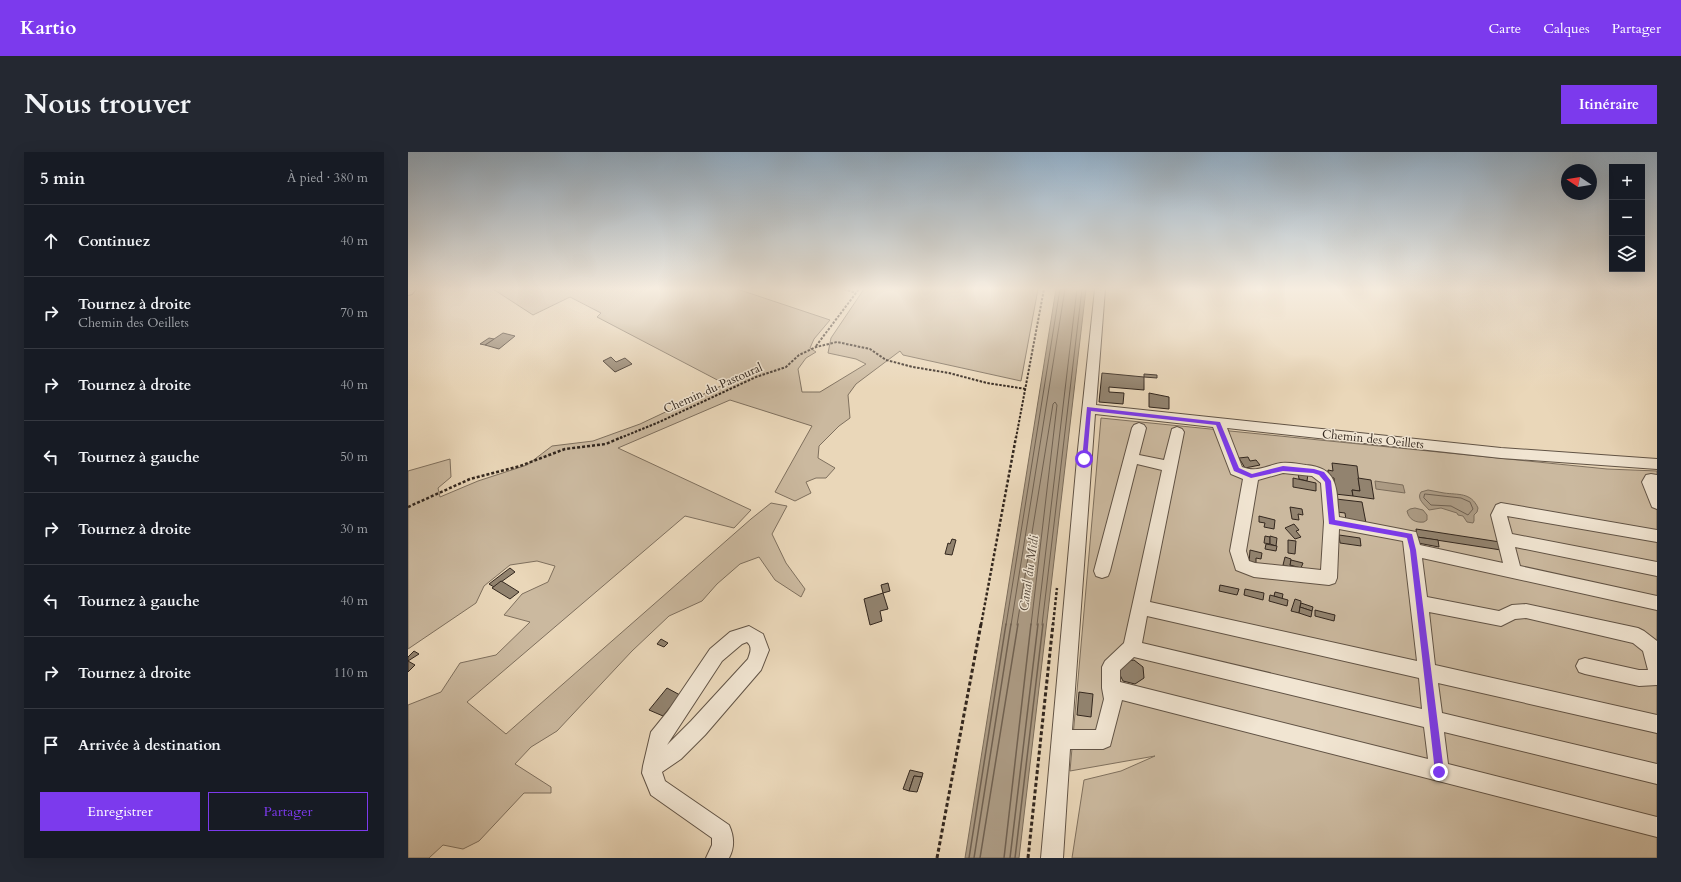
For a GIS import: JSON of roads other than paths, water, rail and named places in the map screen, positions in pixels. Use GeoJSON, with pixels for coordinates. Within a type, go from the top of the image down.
{"type":"FeatureCollection","features":[{"type":"Feature","properties":{"kind":"street"},"geometry":{"type":"LineString","coordinates":[[1052,858],[1097,322]]}},
{"type":"Feature","properties":{"kind":"street","name":"Chemin des Oeillets"},"geometry":{"type":"LineString","coordinates":[[1089,409],[1377,438],[1501,453],[1657,464]]}},
{"type":"Feature","properties":{"kind":"street"},"geometry":{"type":"LineString","coordinates":[[1218,423],[1236,470],[1251,476],[1283,468],[1314,471],[1321,474],[1328,481],[1332,522],[1329,578],[1254,570],[1242,565],[1238,551],[1251,476]]}},
{"type":"Feature","properties":{"kind":"street"},"geometry":{"type":"LineString","coordinates":[[1102,570],[1139,428]]}},
{"type":"Feature","properties":{"kind":"street"},"geometry":{"type":"LineString","coordinates":[[1061,740],[1103,740],[1113,699],[1111,688],[1112,667],[1131,648],[1141,607],[1177,432]]}},
{"type":"Feature","properties":{"kind":"street"},"geometry":{"type":"LineString","coordinates":[[1132,458],[1170,467]]}},
{"type":"Feature","properties":{"kind":"street"},"geometry":{"type":"LineString","coordinates":[[1657,480],[1651,479],[1649,482],[1657,503]]}},
{"type":"Feature","properties":{"kind":"street"},"geometry":{"type":"LineString","coordinates":[[1513,572],[1499,515],[1501,509],[1657,536]]}},
{"type":"Feature","properties":{"kind":"street"},"geometry":{"type":"LineString","coordinates":[[1332,522],[1410,536],[1428,672],[1439,772]]}},
{"type":"Feature","properties":{"kind":"street"},"geometry":{"type":"LineString","coordinates":[[1505,538],[1657,569]]}},
{"type":"Feature","properties":{"kind":"street"},"geometry":{"type":"LineString","coordinates":[[1413,550],[1657,602]]}},
{"type":"Feature","properties":{"kind":"street"},"geometry":{"type":"LineString","coordinates":[[1419,603],[1501,619],[1512,612],[1526,611],[1638,636],[1651,647],[1657,670],[1654,678],[1639,678],[1584,666]]}},
{"type":"Feature","properties":{"kind":"street"},"geometry":{"type":"LineString","coordinates":[[1141,607],[1657,724]]}},
{"type":"Feature","properties":{"kind":"street"},"geometry":{"type":"LineString","coordinates":[[654,766],[679,747],[755,664],[760,650],[758,640],[749,634],[736,638],[716,655],[658,739],[652,773],[658,788],[722,832],[723,847],[717,858]]}},
{"type":"Feature","properties":{"kind":"street"},"geometry":{"type":"LineString","coordinates":[[1131,648],[1657,774]]}},
{"type":"Feature","properties":{"kind":"street"},"geometry":{"type":"LineString","coordinates":[[1111,688],[1657,827]]}},
{"type":"Feature","properties":{"kind":"water","name":"Canal du Midi"},"geometry":{"type":"Polygon","coordinates":[[[1051,322],[1082,322],[1019,858],[965,858],[1051,322]]]}},
{"type":"Feature","properties":{"kind":"water"},"geometry":{"type":"Polygon","coordinates":[[[1375,481],[1403,485],[1405,493],[1376,489],[1375,481]]]}},
{"type":"Feature","properties":{"kind":"water"},"geometry":{"type":"Polygon","coordinates":[[[1428,490],[1464,495],[1472,499],[1478,508],[1474,515],[1473,523],[1467,522],[1463,516],[1458,515],[1457,513],[1441,508],[1429,510],[1420,499],[1421,492],[1428,490]]]}},
{"type":"Feature","properties":{"kind":"water"},"geometry":{"type":"Polygon","coordinates":[[[1415,508],[1423,510],[1427,515],[1427,520],[1424,522],[1418,522],[1409,517],[1407,511],[1415,508]]]}}]}
